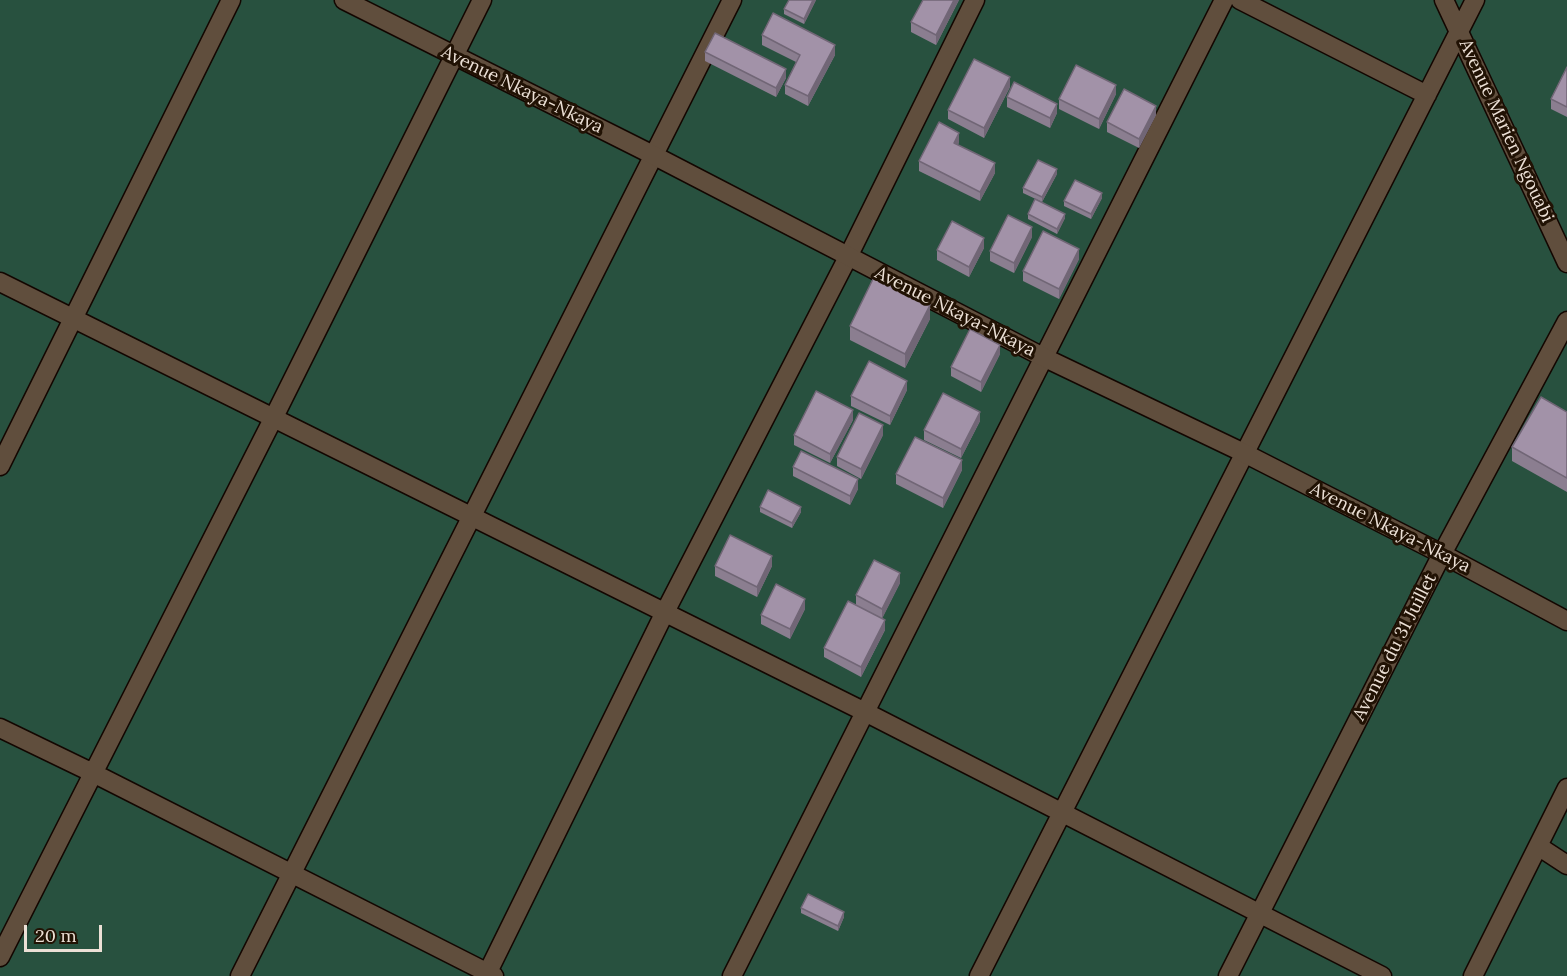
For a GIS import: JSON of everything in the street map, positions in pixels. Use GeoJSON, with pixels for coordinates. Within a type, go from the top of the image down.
{"type":"FeatureCollection","features":[{"type":"Feature","properties":{"kind":"street"},"geometry":{"type":"LineString","coordinates":[[0,466],[231,0]]}},
{"type":"Feature","properties":{"kind":"street","name":"Avenue Nkaya-Nkaya"},"geometry":{"type":"LineString","coordinates":[[344,0],[653,155],[1043,357],[1244,453],[1567,621]]}},
{"type":"Feature","properties":{"kind":"street"},"geometry":{"type":"LineString","coordinates":[[0,957],[273,419],[482,0]]}},
{"type":"Feature","properties":{"kind":"street"},"geometry":{"type":"LineString","coordinates":[[240,976],[290,872],[732,0]]}},
{"type":"Feature","properties":{"kind":"street"},"geometry":{"type":"LineString","coordinates":[[0,728],[290,872],[489,975],[665,612],[848,257],[975,0]]}},
{"type":"Feature","properties":{"kind":"street"},"geometry":{"type":"LineString","coordinates":[[732,976],[867,713],[1043,357],[1224,0]]}},
{"type":"Feature","properties":{"kind":"street"},"geometry":{"type":"LineString","coordinates":[[1240,0],[1427,95]]}},
{"type":"Feature","properties":{"kind":"street","name":"Avenue Marien Ngouabi"},"geometry":{"type":"LineString","coordinates":[[1444,0],[1567,263]]}},
{"type":"Feature","properties":{"kind":"street"},"geometry":{"type":"LineString","coordinates":[[979,976],[1475,0]]}},
{"type":"Feature","properties":{"kind":"street"},"geometry":{"type":"LineString","coordinates":[[0,282],[867,713],[1382,976]]}},
{"type":"Feature","properties":{"kind":"street","name":"Avenue du 31 Juillet"},"geometry":{"type":"LineString","coordinates":[[1228,976],[1442,554],[1567,321]]}},
{"type":"Feature","properties":{"kind":"street"},"geometry":{"type":"LineString","coordinates":[[1473,976],[1567,788]]}},
{"type":"Feature","properties":{"kind":"street"},"geometry":{"type":"LineString","coordinates":[[1538,846],[1567,865]]}},
{"type":"Feature","properties":{"kind":"green space"},"geometry":{"type":"Polygon","coordinates":[[[0,0],[1567,0],[1567,976],[0,976],[0,0]]]}},
{"type":"Feature","properties":{"kind":"building"},"geometry":{"type":"Polygon","coordinates":[[[789,0],[813,0],[804,19],[784,9],[789,0]]]}},
{"type":"Feature","properties":{"kind":"building"},"geometry":{"type":"Polygon","coordinates":[[[923,0],[954,0],[936,35],[911,22],[923,0]]]}},
{"type":"Feature","properties":{"kind":"building"},"geometry":{"type":"Polygon","coordinates":[[[773,13],[835,45],[808,96],[785,85],[800,55],[762,35],[773,13]]]}},
{"type":"Feature","properties":{"kind":"building"},"geometry":{"type":"Polygon","coordinates":[[[715,33],[786,69],[776,88],[705,52],[715,33]]]}},
{"type":"Feature","properties":{"kind":"building"},"geometry":{"type":"Polygon","coordinates":[[[974,59],[1010,77],[984,128],[948,110],[974,59]]]}},
{"type":"Feature","properties":{"kind":"building"},"geometry":{"type":"Polygon","coordinates":[[[1076,65],[1116,85],[1099,119],[1059,99],[1076,65]]]}},
{"type":"Feature","properties":{"kind":"building"},"geometry":{"type":"Polygon","coordinates":[[[1567,67],[1567,107],[1551,99],[1567,67]]]}},
{"type":"Feature","properties":{"kind":"building"},"geometry":{"type":"Polygon","coordinates":[[[1014,82],[1057,104],[1050,118],[1007,97],[1014,82]]]}},
{"type":"Feature","properties":{"kind":"building"},"geometry":{"type":"Polygon","coordinates":[[[1124,89],[1156,106],[1139,139],[1107,122],[1124,89]]]}},
{"type":"Feature","properties":{"kind":"building"},"geometry":{"type":"Polygon","coordinates":[[[939,122],[959,133],[954,143],[995,163],[980,192],[919,161],[939,122]]]}},
{"type":"Feature","properties":{"kind":"building"},"geometry":{"type":"Polygon","coordinates":[[[1038,160],[1057,169],[1042,197],[1023,188],[1038,160]]]}},
{"type":"Feature","properties":{"kind":"building"},"geometry":{"type":"Polygon","coordinates":[[[1075,180],[1102,193],[1091,214],[1064,201],[1075,180]]]}},
{"type":"Feature","properties":{"kind":"building"},"geometry":{"type":"Polygon","coordinates":[[[1035,199],[1065,214],[1057,229],[1028,214],[1035,199]]]}},
{"type":"Feature","properties":{"kind":"building"},"geometry":{"type":"Polygon","coordinates":[[[1008,215],[1032,227],[1014,263],[990,251],[1008,215]]]}},
{"type":"Feature","properties":{"kind":"building"},"geometry":{"type":"Polygon","coordinates":[[[952,221],[984,238],[969,267],[937,250],[952,221]]]}},
{"type":"Feature","properties":{"kind":"building"},"geometry":{"type":"Polygon","coordinates":[[[1043,231],[1079,249],[1059,289],[1023,271],[1043,231]]]}},
{"type":"Feature","properties":{"kind":"building"},"geometry":{"type":"Polygon","coordinates":[[[874,277],[930,305],[905,354],[850,326],[874,277]]]}},
{"type":"Feature","properties":{"kind":"building"},"geometry":{"type":"Polygon","coordinates":[[[970,329],[1000,345],[981,382],[951,367],[970,329]]]}},
{"type":"Feature","properties":{"kind":"building"},"geometry":{"type":"Polygon","coordinates":[[[869,361],[907,381],[890,416],[851,396],[869,361]]]}},
{"type":"Feature","properties":{"kind":"building"},"geometry":{"type":"Polygon","coordinates":[[[816,391],[853,410],[830,454],[794,435],[816,391]]]}},
{"type":"Feature","properties":{"kind":"building"},"geometry":{"type":"Polygon","coordinates":[[[943,393],[980,412],[961,449],[924,430],[943,393]]]}},
{"type":"Feature","properties":{"kind":"building"},"geometry":{"type":"Polygon","coordinates":[[[1541,397],[1567,412],[1567,478],[1512,447],[1541,397]]]}},
{"type":"Feature","properties":{"kind":"building"},"geometry":{"type":"Polygon","coordinates":[[[859,413],[883,425],[861,469],[837,457],[859,413]]]}},
{"type":"Feature","properties":{"kind":"building"},"geometry":{"type":"Polygon","coordinates":[[[915,437],[962,460],[943,498],[896,474],[915,437]]]}},
{"type":"Feature","properties":{"kind":"building"},"geometry":{"type":"Polygon","coordinates":[[[801,451],[858,479],[850,496],[793,467],[801,451]]]}},
{"type":"Feature","properties":{"kind":"building"},"geometry":{"type":"Polygon","coordinates":[[[768,490],[801,507],[792,523],[760,507],[768,490]]]}},
{"type":"Feature","properties":{"kind":"building"},"geometry":{"type":"Polygon","coordinates":[[[730,535],[772,556],[757,587],[715,566],[730,535]]]}},
{"type":"Feature","properties":{"kind":"building"},"geometry":{"type":"Polygon","coordinates":[[[874,560],[900,573],[882,609],[856,595],[874,560]]]}},
{"type":"Feature","properties":{"kind":"building"},"geometry":{"type":"Polygon","coordinates":[[[776,584],[805,599],[790,629],[761,615],[776,584]]]}},
{"type":"Feature","properties":{"kind":"building"},"geometry":{"type":"Polygon","coordinates":[[[848,601],[885,620],[861,667],[824,648],[848,601]]]}},
{"type":"Feature","properties":{"kind":"building"},"geometry":{"type":"Polygon","coordinates":[[[808,894],[844,912],[838,926],[801,908],[808,894]]]}}]}
